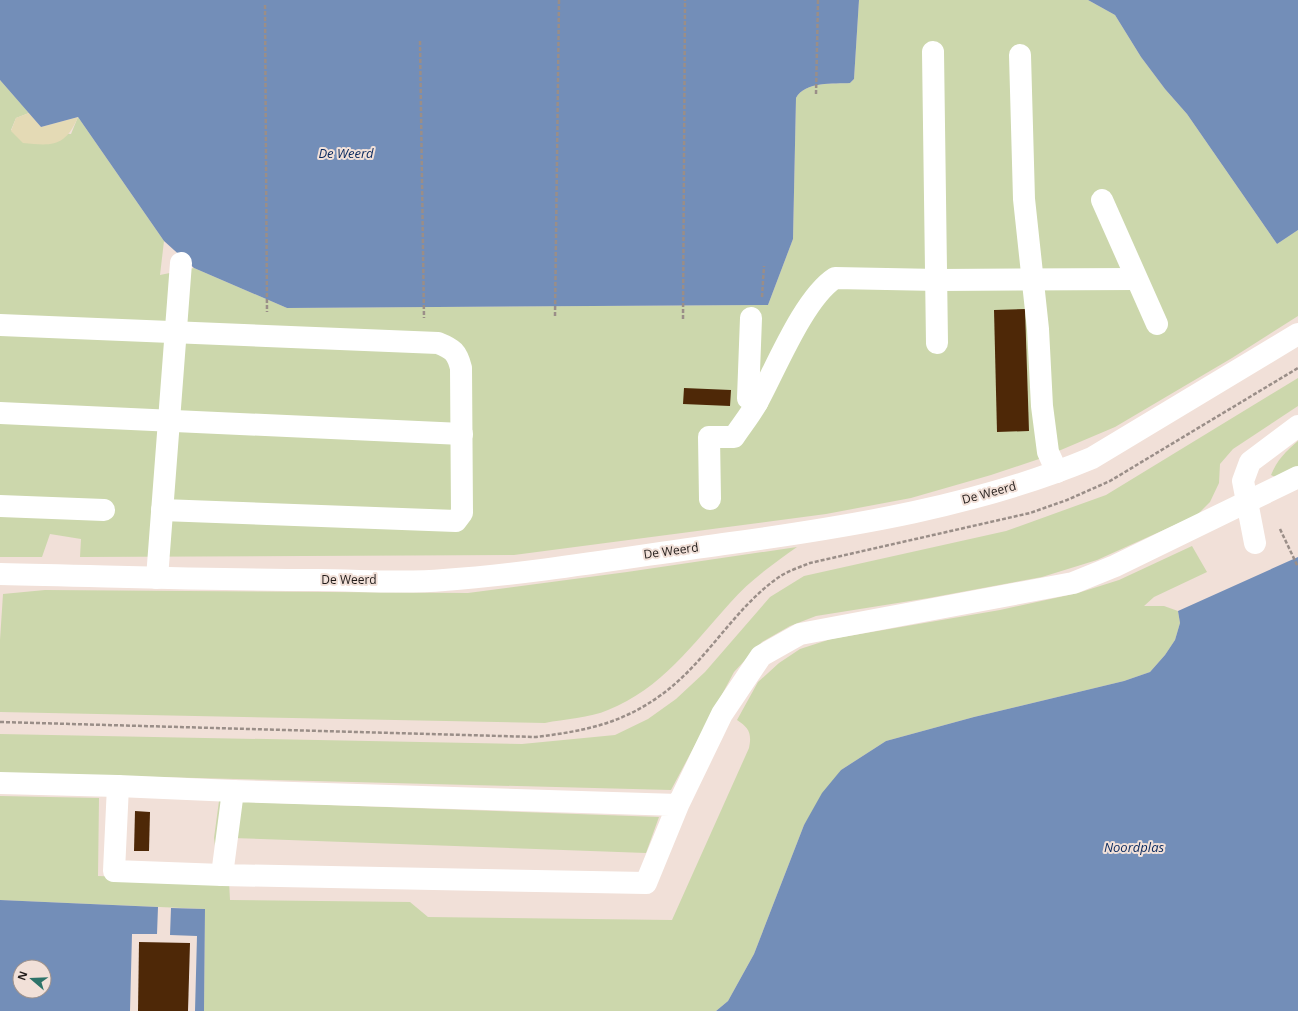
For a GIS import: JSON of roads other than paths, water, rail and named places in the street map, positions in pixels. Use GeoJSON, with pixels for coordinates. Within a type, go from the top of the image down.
{"type":"FeatureCollection","features":[{"type":"Feature","properties":{"kind":"street"},"geometry":{"type":"LineString","coordinates":[[934,52],[937,343]]}},
{"type":"Feature","properties":{"kind":"street"},"geometry":{"type":"LineString","coordinates":[[1020,55],[1024,199],[1048,452],[1057,472]]}},
{"type":"Feature","properties":{"kind":"street"},"geometry":{"type":"LineString","coordinates":[[1102,200],[1157,324]]}},
{"type":"Feature","properties":{"kind":"street"},"geometry":{"type":"LineString","coordinates":[[157,578],[181,263]]}},
{"type":"Feature","properties":{"kind":"street"},"geometry":{"type":"LineString","coordinates":[[710,499],[709,437],[734,437],[757,403],[808,306],[825,284],[834,278],[936,280],[1136,279]]}},
{"type":"Feature","properties":{"kind":"street"},"geometry":{"type":"LineString","coordinates":[[756,311],[748,398],[757,403]]}},
{"type":"Feature","properties":{"kind":"street"},"geometry":{"type":"LineString","coordinates":[[0,325],[438,343],[451,348],[458,358],[461,368],[462,513],[456,521],[162,510]]}},
{"type":"Feature","properties":{"kind":"street","name":"De Weerd"},"geometry":{"type":"LineString","coordinates":[[0,574],[157,578],[442,581],[542,569],[764,538],[904,515],[1014,487],[1092,458],[1298,334]]}},
{"type":"Feature","properties":{"kind":"street"},"geometry":{"type":"LineString","coordinates":[[0,413],[169,422],[462,434]]}},
{"type":"Feature","properties":{"kind":"street"},"geometry":{"type":"LineString","coordinates":[[1255,543],[1243,481],[1250,462],[1298,426]]}},
{"type":"Feature","properties":{"kind":"street"},"geometry":{"type":"LineString","coordinates":[[118,786],[114,871],[222,875],[646,883],[678,805],[722,714],[761,656],[800,634],[1073,583],[1115,566],[1298,477]]}},
{"type":"Feature","properties":{"kind":"street"},"geometry":{"type":"LineString","coordinates":[[0,506],[104,510]]}},
{"type":"Feature","properties":{"kind":"street"},"geometry":{"type":"LineString","coordinates":[[0,783],[678,805]]}},
{"type":"Feature","properties":{"kind":"street"},"geometry":{"type":"LineString","coordinates":[[222,875],[233,791]]}},
{"type":"Feature","properties":{"kind":"water","name":"De Weerd"},"geometry":{"type":"Polygon","coordinates":[[[0,0],[859,0],[854,79],[850,83],[820,84],[813,86],[800,93],[796,98],[793,239],[768,305],[287,308],[194,268],[164,241],[78,117],[41,127],[0,80],[0,0]]]}},
{"type":"Feature","properties":{"kind":"water"},"geometry":{"type":"Polygon","coordinates":[[[1088,0],[1298,0],[1298,230],[1277,244],[1187,114],[1165,89],[1141,57],[1115,15],[1088,0]]]}},
{"type":"Feature","properties":{"kind":"water","name":"Noordplas"},"geometry":{"type":"Polygon","coordinates":[[[1298,557],[1298,1011],[716,1011],[728,1001],[754,954],[804,825],[822,793],[841,770],[886,741],[974,717],[1124,681],[1150,672],[1165,655],[1175,640],[1180,623],[1178,611],[1298,557]]]}},
{"type":"Feature","properties":{"kind":"water"},"geometry":{"type":"Polygon","coordinates":[[[0,900],[158,907],[157,934],[132,934],[130,1011],[0,1011],[0,900]]]}},
{"type":"Feature","properties":{"kind":"water"},"geometry":{"type":"Polygon","coordinates":[[[171,908],[205,909],[204,1011],[195,1011],[197,936],[170,935],[171,908]]]}}]}
